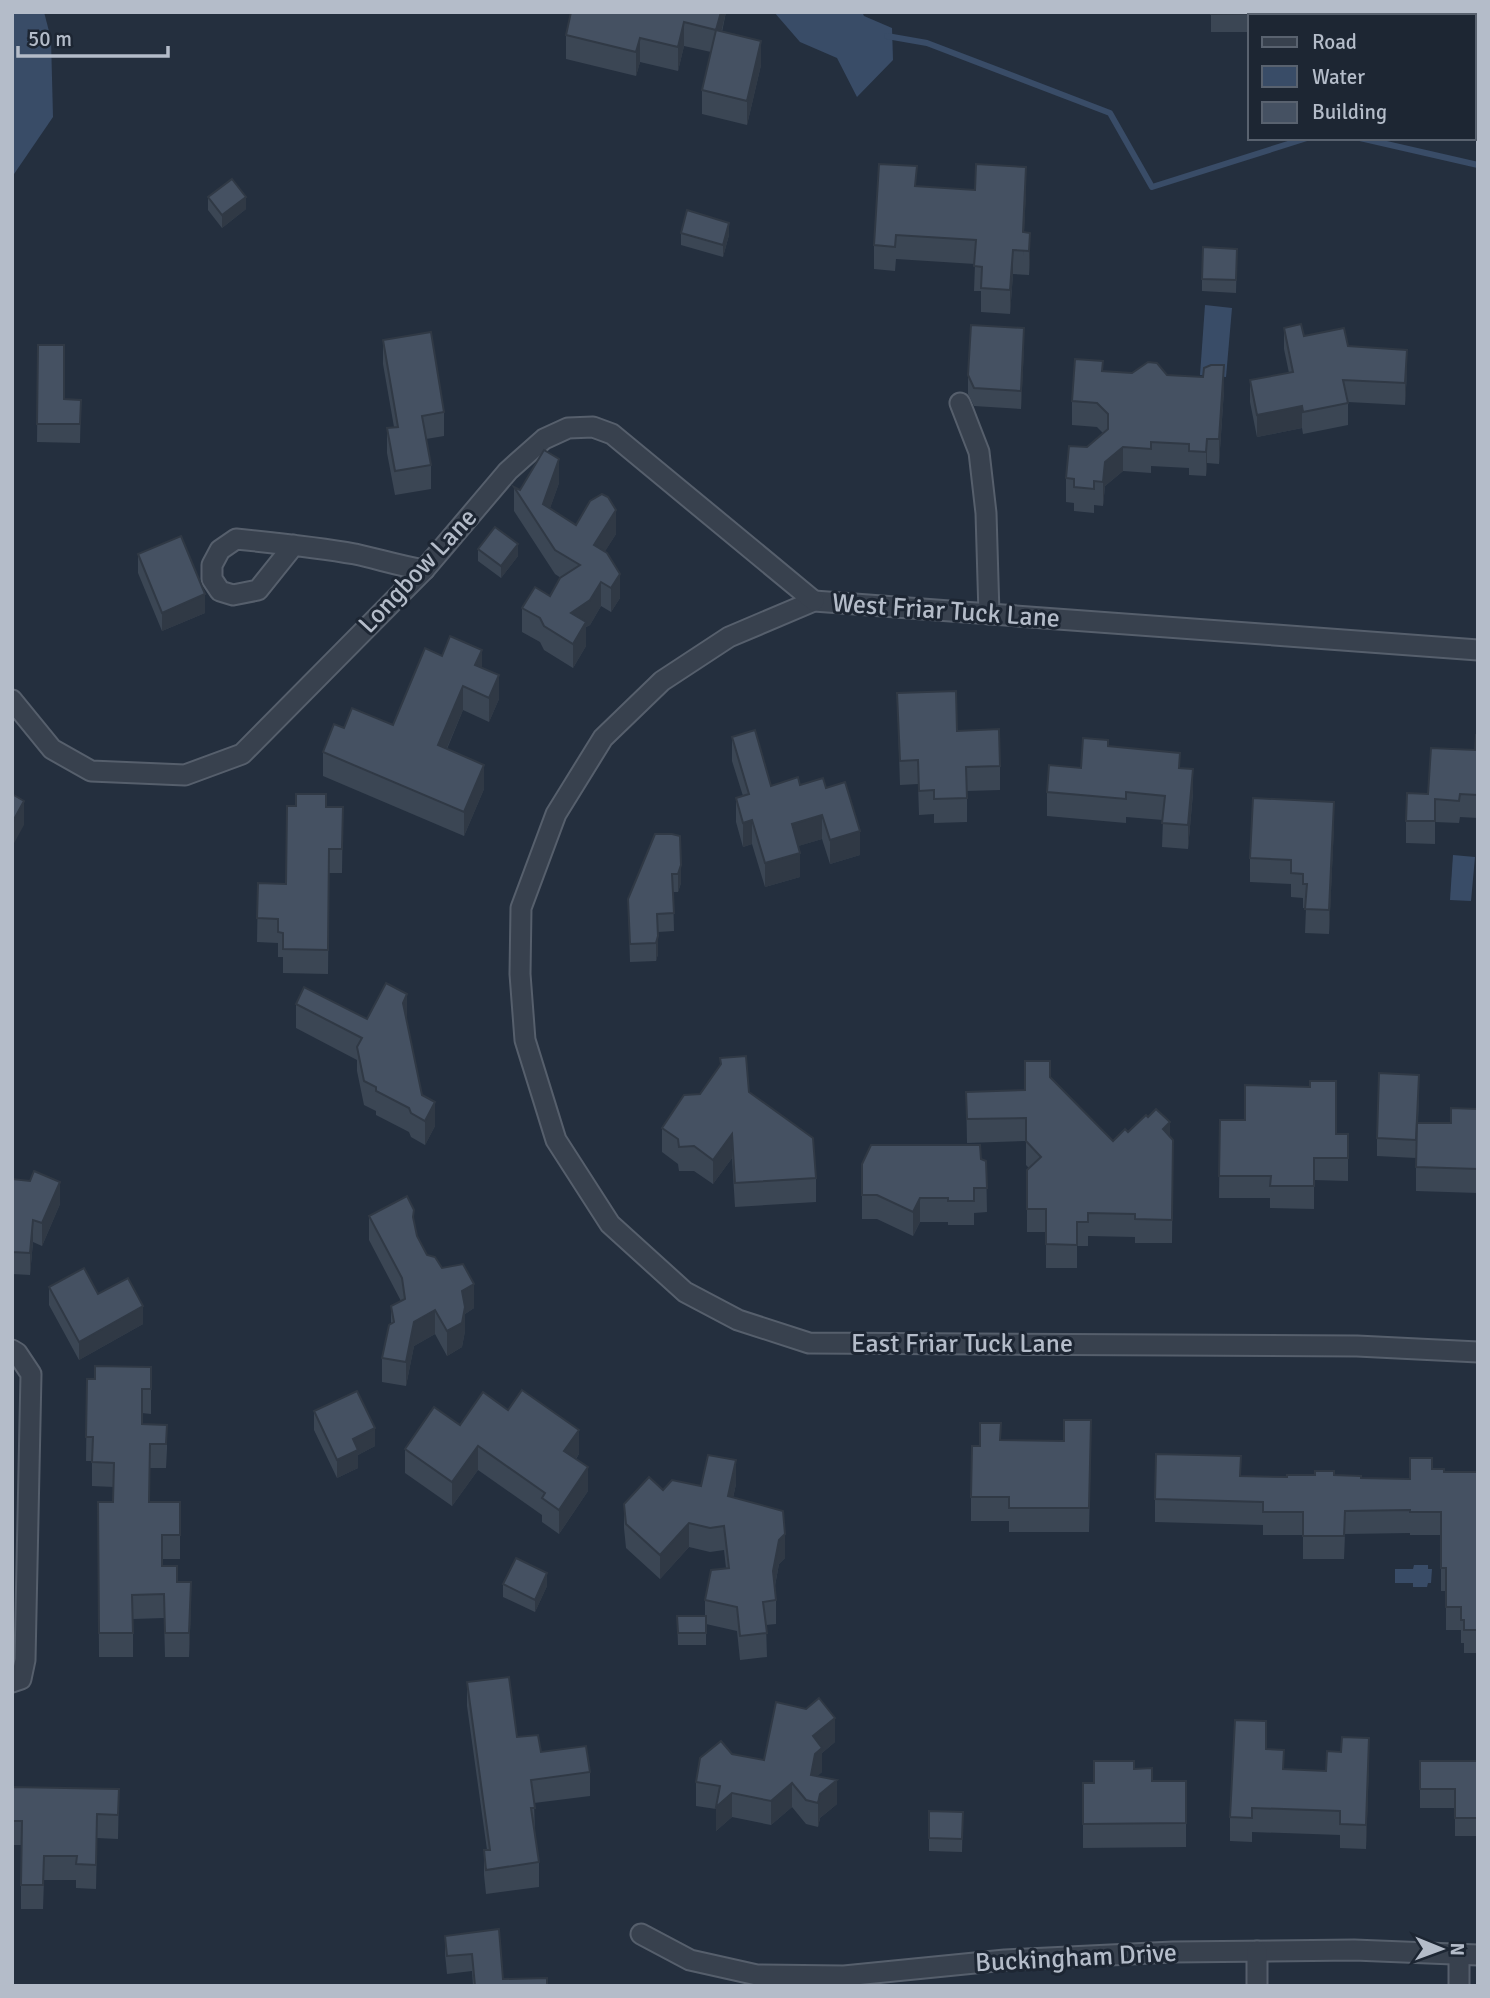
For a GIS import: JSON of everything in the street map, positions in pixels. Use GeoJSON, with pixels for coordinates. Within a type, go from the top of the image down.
{"type":"FeatureCollection","features":[{"type":"Feature","properties":{"kind":"street"},"geometry":{"type":"LineString","coordinates":[[960,403],[979,452],[986,513],[989,614]]}},
{"type":"Feature","properties":{"kind":"street","name":"Longbow Lane"},"geometry":{"type":"LineString","coordinates":[[12,700],[52,749],[91,771],[185,775],[242,754],[424,570],[508,471],[544,439],[568,428],[593,426],[612,434],[814,601]]}},
{"type":"Feature","properties":{"kind":"street"},"geometry":{"type":"LineString","coordinates":[[294,545],[424,570]]}},
{"type":"Feature","properties":{"kind":"street","name":"West Friar Tuck Lane"},"geometry":{"type":"LineString","coordinates":[[548,1114],[525,1040],[520,974],[521,908],[556,814],[603,738],[662,681],[729,637],[814,601],[1478,650]]}},
{"type":"Feature","properties":{"kind":"street","name":"East Friar Tuck Lane"},"geometry":{"type":"LineString","coordinates":[[548,1114],[556,1140],[611,1224],[685,1292],[738,1320],[810,1343],[1357,1346],[1478,1352]]}},
{"type":"Feature","properties":{"kind":"street"},"geometry":{"type":"LineString","coordinates":[[12,1350],[31,1374],[20,1473],[25,1660],[21,1679],[12,1682]]}},
{"type":"Feature","properties":{"kind":"street","name":"Buckingham Drive"},"geometry":{"type":"LineString","coordinates":[[641,1934],[690,1961],[757,1975],[844,1976],[1005,1960],[1173,1952],[1353,1950],[1468,1954]]}},
{"type":"Feature","properties":{"kind":"street"},"geometry":{"type":"LineString","coordinates":[[1257,1951],[1257,1986]]}},
{"type":"Feature","properties":{"kind":"street"},"geometry":{"type":"LineString","coordinates":[[1459,1986],[1468,1954]]}},
{"type":"Feature","properties":{"kind":"water"},"geometry":{"type":"Polygon","coordinates":[[[12,12],[44,12],[51,39],[53,117],[12,177],[12,12]]]}},
{"type":"Feature","properties":{"kind":"water"},"geometry":{"type":"Polygon","coordinates":[[[774,12],[862,12],[864,16],[892,28],[893,60],[857,97],[837,58],[800,42],[774,12]]]}},
{"type":"Feature","properties":{"kind":"water"},"geometry":{"type":"Polygon","coordinates":[[[1205,305],[1232,308],[1226,377],[1200,375],[1205,305]]]}},
{"type":"Feature","properties":{"kind":"water"},"geometry":{"type":"Polygon","coordinates":[[[1453,855],[1475,857],[1471,901],[1450,900],[1453,855]]]}},
{"type":"Feature","properties":{"kind":"water"},"geometry":{"type":"Polygon","coordinates":[[[1414,1565],[1428,1565],[1428,1569],[1432,1569],[1431,1583],[1428,1583],[1427,1587],[1413,1587],[1413,1583],[1395,1583],[1395,1569],[1413,1569],[1414,1565]]]}},
{"type":"Feature","properties":{"kind":"building"},"geometry":{"type":"Polygon","coordinates":[[[571,12],[721,12],[716,30],[684,22],[678,47],[640,38],[636,52],[566,35],[571,12]]]}},
{"type":"Feature","properties":{"kind":"building"},"geometry":{"type":"Polygon","coordinates":[[[1211,12],[1388,12],[1388,14],[1211,12]]]}},
{"type":"Feature","properties":{"kind":"building"},"geometry":{"type":"Polygon","coordinates":[[[716,30],[761,41],[747,101],[702,90],[716,30]]]}},
{"type":"Feature","properties":{"kind":"building"},"geometry":{"type":"Polygon","coordinates":[[[879,164],[917,166],[915,186],[975,190],[976,164],[1026,167],[1023,232],[1030,233],[1029,251],[1013,250],[1010,290],[981,288],[982,267],[974,266],[976,240],[896,235],[895,247],[874,245],[879,164]]]}},
{"type":"Feature","properties":{"kind":"building"},"geometry":{"type":"Polygon","coordinates":[[[232,179],[246,197],[222,215],[208,197],[232,179]]]}},
{"type":"Feature","properties":{"kind":"building"},"geometry":{"type":"Polygon","coordinates":[[[687,210],[729,223],[723,245],[681,233],[687,210]]]}},
{"type":"Feature","properties":{"kind":"building"},"geometry":{"type":"Polygon","coordinates":[[[1203,247],[1237,249],[1236,280],[1202,279],[1203,247]]]}},
{"type":"Feature","properties":{"kind":"building"},"geometry":{"type":"Polygon","coordinates":[[[1301,324],[1304,336],[1344,328],[1348,346],[1407,350],[1405,383],[1343,380],[1348,403],[1303,412],[1302,406],[1257,415],[1250,380],[1293,372],[1284,328],[1301,324]]]}},
{"type":"Feature","properties":{"kind":"building"},"geometry":{"type":"Polygon","coordinates":[[[971,325],[1024,328],[1021,391],[974,388],[968,375],[971,325]]]}},
{"type":"Feature","properties":{"kind":"building"},"geometry":{"type":"Polygon","coordinates":[[[431,332],[444,412],[422,416],[431,465],[395,471],[387,428],[398,427],[383,340],[431,332]]]}},
{"type":"Feature","properties":{"kind":"building"},"geometry":{"type":"Polygon","coordinates":[[[38,345],[64,345],[64,399],[81,400],[80,424],[37,424],[38,345]]]}},
{"type":"Feature","properties":{"kind":"building"},"geometry":{"type":"Polygon","coordinates":[[[1075,359],[1103,361],[1102,371],[1132,373],[1148,362],[1157,363],[1167,375],[1203,377],[1204,368],[1224,365],[1219,439],[1207,439],[1206,452],[1189,451],[1189,444],[1151,442],[1151,449],[1123,447],[1105,462],[1103,482],[1094,481],[1094,489],[1074,487],[1074,479],[1066,478],[1069,446],[1087,447],[1108,429],[1108,414],[1097,403],[1072,401],[1075,359]]]}},
{"type":"Feature","properties":{"kind":"building"},"geometry":{"type":"Polygon","coordinates":[[[544,450],[559,459],[543,504],[576,525],[590,501],[602,494],[608,497],[616,510],[594,545],[607,553],[620,574],[611,588],[601,582],[590,600],[571,613],[586,622],[573,644],[544,626],[540,618],[522,608],[535,587],[550,596],[560,578],[580,565],[555,550],[514,487],[520,490],[544,450]]]}},
{"type":"Feature","properties":{"kind":"building"},"geometry":{"type":"Polygon","coordinates":[[[495,527],[518,544],[501,566],[478,549],[495,527]]]}},
{"type":"Feature","properties":{"kind":"building"},"geometry":{"type":"Polygon","coordinates":[[[181,536],[205,594],[162,613],[138,554],[181,536]]]}},
{"type":"Feature","properties":{"kind":"building"},"geometry":{"type":"Polygon","coordinates":[[[450,636],[482,650],[475,665],[499,675],[489,698],[463,686],[438,745],[484,765],[464,812],[323,752],[334,724],[344,728],[352,708],[393,725],[425,648],[442,656],[450,636]]]}},
{"type":"Feature","properties":{"kind":"building"},"geometry":{"type":"Polygon","coordinates":[[[956,691],[957,731],[999,729],[1000,766],[966,767],[967,798],[934,799],[934,790],[919,791],[918,760],[900,761],[897,693],[956,691]]]}},
{"type":"Feature","properties":{"kind":"building"},"geometry":{"type":"Polygon","coordinates":[[[755,730],[771,786],[798,777],[800,785],[823,778],[826,788],[845,782],[860,831],[830,840],[822,815],[792,824],[800,853],[765,863],[752,820],[743,823],[736,798],[749,794],[732,737],[755,730]]]}},
{"type":"Feature","properties":{"kind":"building"},"geometry":{"type":"Polygon","coordinates":[[[1476,735],[1478,795],[1460,794],[1459,801],[1435,799],[1435,821],[1406,821],[1407,793],[1428,794],[1431,748],[1475,750],[1476,735]]]}},
{"type":"Feature","properties":{"kind":"building"},"geometry":{"type":"Polygon","coordinates":[[[1083,738],[1108,740],[1108,746],[1180,753],[1179,768],[1193,769],[1188,825],[1162,823],[1165,796],[1126,792],[1126,799],[1047,792],[1049,765],[1081,768],[1083,738]]]}},
{"type":"Feature","properties":{"kind":"building"},"geometry":{"type":"Polygon","coordinates":[[[12,794],[24,801],[12,823],[12,794]]]}},
{"type":"Feature","properties":{"kind":"building"},"geometry":{"type":"Polygon","coordinates":[[[296,794],[326,794],[326,807],[343,807],[342,849],[329,849],[328,950],[283,949],[283,933],[278,932],[278,919],[257,918],[258,883],[286,884],[287,806],[296,806],[296,794]]]}},
{"type":"Feature","properties":{"kind":"building"},"geometry":{"type":"Polygon","coordinates":[[[1253,798],[1334,802],[1329,910],[1305,909],[1307,884],[1303,884],[1303,874],[1291,873],[1291,860],[1250,858],[1253,798]]]}},
{"type":"Feature","properties":{"kind":"building"},"geometry":{"type":"Polygon","coordinates":[[[655,834],[680,836],[681,865],[678,874],[672,874],[674,913],[657,914],[656,943],[630,944],[628,899],[655,834]]]}},
{"type":"Feature","properties":{"kind":"building"},"geometry":{"type":"Polygon","coordinates":[[[386,983],[407,994],[403,1003],[422,1095],[435,1102],[425,1121],[364,1081],[357,1047],[362,1038],[296,1004],[304,987],[367,1019],[386,983]]]}},
{"type":"Feature","properties":{"kind":"building"},"geometry":{"type":"Polygon","coordinates":[[[746,1056],[749,1092],[813,1138],[816,1178],[735,1183],[732,1134],[713,1160],[694,1146],[679,1147],[678,1139],[662,1128],[684,1095],[700,1094],[721,1064],[720,1058],[746,1056]]]}},
{"type":"Feature","properties":{"kind":"building"},"geometry":{"type":"Polygon","coordinates":[[[1025,1061],[1050,1061],[1050,1077],[1113,1141],[1125,1129],[1128,1132],[1156,1109],[1170,1122],[1163,1129],[1173,1140],[1172,1220],[1135,1219],[1135,1214],[1088,1213],[1088,1222],[1077,1222],[1077,1245],[1046,1244],[1046,1209],[1027,1209],[1027,1170],[1041,1157],[1026,1141],[1026,1118],[967,1119],[966,1092],[1025,1090],[1025,1061]]]}},
{"type":"Feature","properties":{"kind":"building"},"geometry":{"type":"Polygon","coordinates":[[[1379,1073],[1419,1075],[1416,1140],[1377,1138],[1379,1073]]]}},
{"type":"Feature","properties":{"kind":"building"},"geometry":{"type":"Polygon","coordinates":[[[1310,1081],[1336,1081],[1336,1134],[1348,1134],[1348,1158],[1314,1158],[1314,1186],[1270,1186],[1271,1176],[1219,1176],[1220,1120],[1245,1120],[1245,1085],[1310,1087],[1310,1081]]]}},
{"type":"Feature","properties":{"kind":"building"},"geometry":{"type":"Polygon","coordinates":[[[1451,1108],[1478,1109],[1478,1169],[1416,1167],[1417,1123],[1451,1123],[1451,1108]]]}},
{"type":"Feature","properties":{"kind":"building"},"geometry":{"type":"Polygon","coordinates":[[[871,1145],[980,1145],[981,1159],[986,1161],[987,1188],[974,1188],[974,1201],[920,1198],[913,1212],[877,1195],[862,1195],[862,1164],[871,1145]]]}},
{"type":"Feature","properties":{"kind":"building"},"geometry":{"type":"Polygon","coordinates":[[[34,1171],[60,1182],[42,1223],[33,1220],[30,1253],[12,1252],[12,1179],[30,1181],[34,1171]]]}},
{"type":"Feature","properties":{"kind":"building"},"geometry":{"type":"Polygon","coordinates":[[[407,1196],[414,1210],[417,1236],[427,1255],[435,1257],[442,1268],[463,1264],[474,1284],[462,1291],[465,1307],[462,1323],[447,1331],[435,1310],[414,1322],[406,1362],[382,1358],[389,1325],[394,1322],[391,1306],[405,1299],[402,1278],[369,1216],[407,1196]]]}},
{"type":"Feature","properties":{"kind":"building"},"geometry":{"type":"Polygon","coordinates":[[[84,1268],[98,1294],[128,1278],[143,1306],[79,1342],[49,1287],[84,1268]]]}},
{"type":"Feature","properties":{"kind":"building"},"geometry":{"type":"Polygon","coordinates":[[[95,1366],[151,1367],[151,1389],[142,1389],[142,1424],[167,1425],[166,1444],[150,1444],[149,1502],[180,1502],[180,1535],[162,1535],[162,1566],[177,1566],[177,1582],[191,1582],[189,1633],[165,1633],[164,1594],[132,1595],[133,1633],[99,1633],[98,1502],[113,1502],[114,1463],[92,1462],[93,1437],[86,1437],[87,1379],[95,1379],[95,1366]]]}},
{"type":"Feature","properties":{"kind":"building"},"geometry":{"type":"Polygon","coordinates":[[[522,1390],[579,1430],[564,1451],[588,1467],[559,1510],[542,1498],[545,1493],[478,1446],[452,1482],[405,1449],[434,1407],[460,1425],[483,1392],[508,1410],[522,1390]]]}},
{"type":"Feature","properties":{"kind":"building"},"geometry":{"type":"Polygon","coordinates":[[[357,1391],[375,1428],[353,1439],[358,1450],[337,1460],[314,1411],[357,1391]]]}},
{"type":"Feature","properties":{"kind":"building"},"geometry":{"type":"Polygon","coordinates":[[[1064,1420],[1091,1420],[1089,1508],[1009,1508],[1009,1497],[971,1497],[972,1446],[980,1446],[980,1423],[1001,1423],[1000,1440],[1064,1441],[1064,1420]]]}},
{"type":"Feature","properties":{"kind":"building"},"geometry":{"type":"Polygon","coordinates":[[[1156,1454],[1241,1456],[1240,1476],[1287,1477],[1315,1475],[1315,1471],[1334,1471],[1334,1475],[1361,1478],[1410,1479],[1410,1458],[1432,1458],[1432,1469],[1444,1469],[1444,1472],[1478,1472],[1478,1630],[1464,1630],[1461,1607],[1446,1607],[1446,1568],[1441,1568],[1441,1512],[1345,1511],[1344,1536],[1303,1536],[1303,1512],[1263,1512],[1263,1502],[1155,1499],[1156,1454]]]}},
{"type":"Feature","properties":{"kind":"building"},"geometry":{"type":"Polygon","coordinates":[[[708,1455],[736,1460],[728,1496],[783,1511],[785,1534],[779,1540],[773,1571],[776,1600],[763,1602],[767,1633],[740,1636],[737,1607],[705,1600],[711,1570],[729,1568],[724,1526],[710,1528],[689,1523],[660,1555],[626,1524],[624,1504],[649,1477],[663,1490],[672,1480],[701,1486],[708,1455]]]}},
{"type":"Feature","properties":{"kind":"building"},"geometry":{"type":"Polygon","coordinates":[[[516,1558],[547,1573],[535,1600],[503,1584],[516,1558]]]}},
{"type":"Feature","properties":{"kind":"building"},"geometry":{"type":"Polygon","coordinates":[[[677,1616],[706,1616],[706,1633],[678,1633],[677,1616]]]}},
{"type":"Feature","properties":{"kind":"building"},"geometry":{"type":"Polygon","coordinates":[[[509,1677],[517,1737],[538,1735],[541,1752],[586,1746],[590,1772],[531,1780],[535,1808],[531,1808],[539,1862],[486,1870],[484,1850],[490,1850],[467,1682],[509,1677]]]}},
{"type":"Feature","properties":{"kind":"building"},"geometry":{"type":"Polygon","coordinates":[[[819,1698],[835,1718],[813,1736],[822,1748],[815,1754],[811,1775],[837,1780],[820,1794],[818,1803],[806,1800],[792,1783],[771,1801],[732,1793],[716,1807],[720,1786],[696,1782],[700,1758],[721,1741],[732,1754],[764,1760],[776,1702],[806,1709],[819,1698]]]}},
{"type":"Feature","properties":{"kind":"building"},"geometry":{"type":"Polygon","coordinates":[[[1235,1720],[1266,1721],[1266,1749],[1284,1750],[1283,1769],[1326,1771],[1327,1751],[1341,1752],[1342,1737],[1369,1738],[1366,1825],[1340,1824],[1340,1811],[1252,1808],[1252,1818],[1230,1817],[1235,1720]]]}},
{"type":"Feature","properties":{"kind":"building"},"geometry":{"type":"Polygon","coordinates":[[[1094,1761],[1134,1761],[1134,1769],[1152,1768],[1152,1781],[1186,1781],[1186,1823],[1083,1824],[1083,1783],[1094,1783],[1094,1761]]]}},
{"type":"Feature","properties":{"kind":"building"},"geometry":{"type":"Polygon","coordinates":[[[1420,1761],[1478,1761],[1478,1818],[1455,1818],[1455,1789],[1420,1789],[1420,1761]]]}},
{"type":"Feature","properties":{"kind":"building"},"geometry":{"type":"Polygon","coordinates":[[[12,1787],[119,1789],[118,1815],[97,1814],[96,1865],[76,1864],[77,1856],[44,1856],[43,1885],[21,1885],[22,1821],[12,1821],[12,1787]]]}},
{"type":"Feature","properties":{"kind":"building"},"geometry":{"type":"Polygon","coordinates":[[[929,1811],[963,1812],[962,1839],[929,1838],[929,1811]]]}},
{"type":"Feature","properties":{"kind":"building"},"geometry":{"type":"Polygon","coordinates":[[[499,1929],[503,1979],[547,1978],[547,1986],[475,1986],[472,1954],[447,1956],[445,1936],[499,1929]]]}},
{"type":"Feature","properties":{"kind":"waterway"},"geometry":{"type":"LineString","coordinates":[[887,36],[927,43],[1110,113],[1152,187],[1301,140]]}},
{"type":"Feature","properties":{"kind":"waterway"},"geometry":{"type":"LineString","coordinates":[[1369,140],[1478,165]]}}]}
